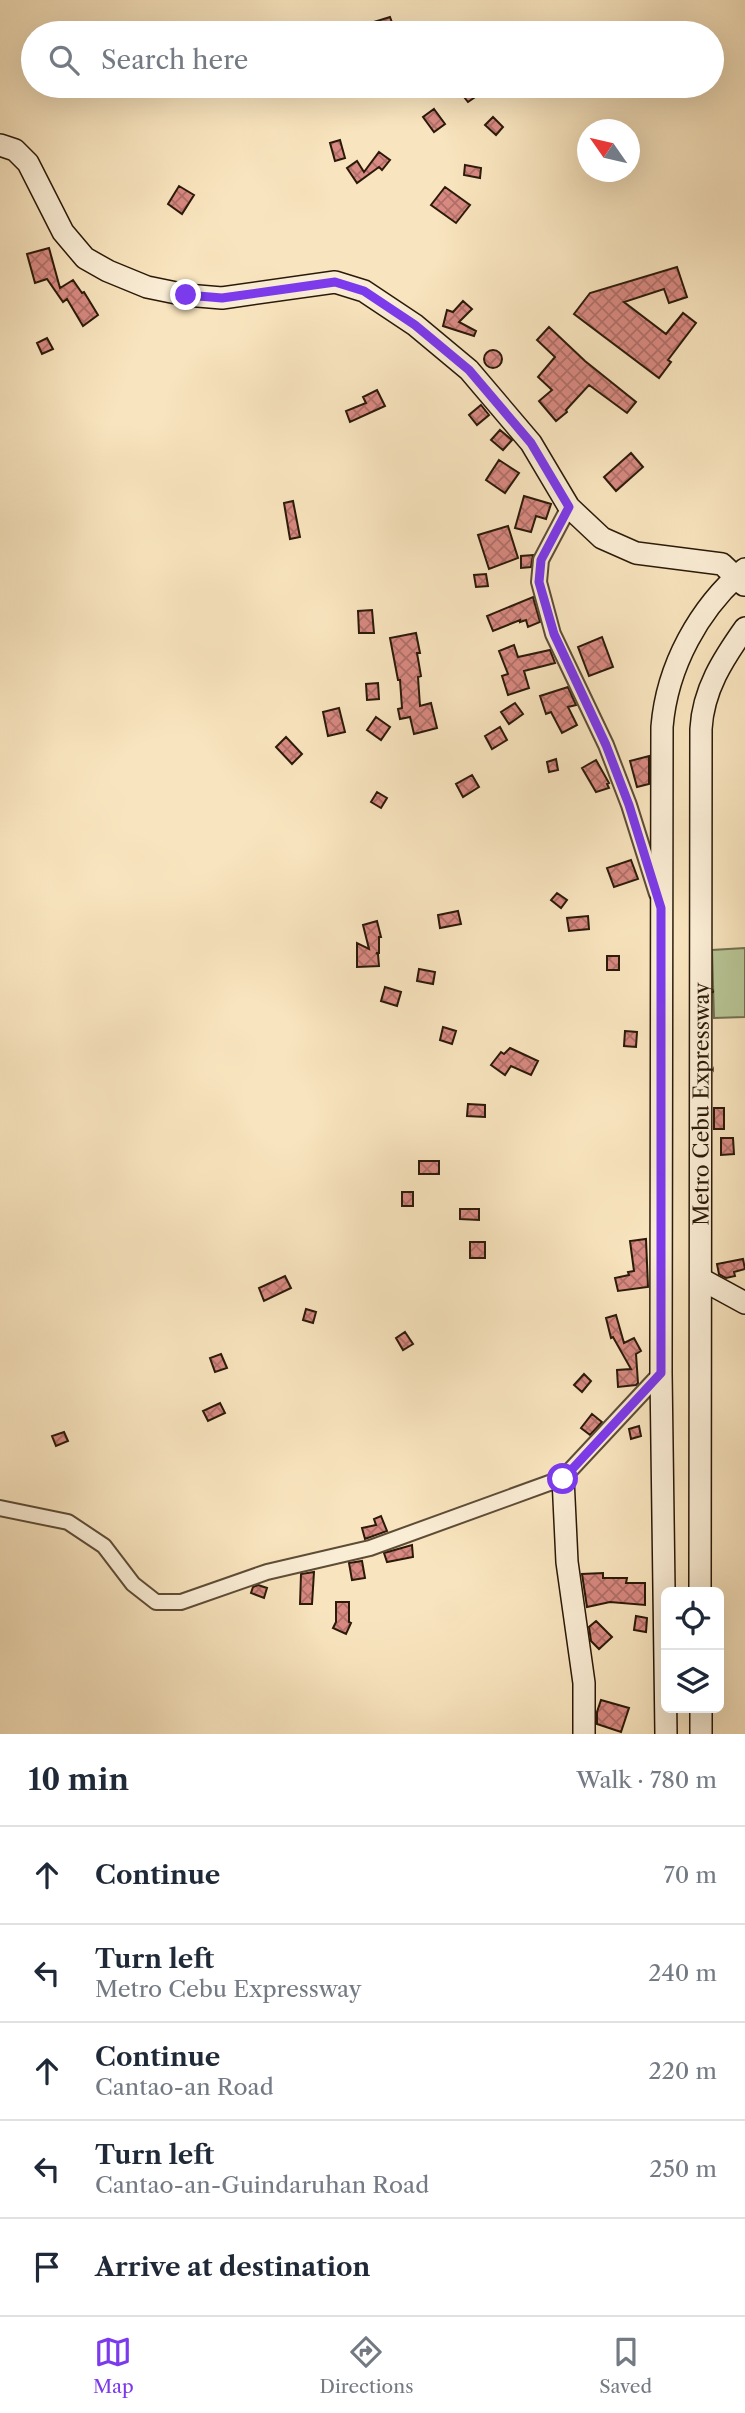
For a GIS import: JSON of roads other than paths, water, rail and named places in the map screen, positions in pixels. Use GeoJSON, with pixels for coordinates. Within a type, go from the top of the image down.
{"type":"FeatureCollection","features":[{"type":"Feature","properties":{"kind":"main road"},"geometry":{"type":"LineString","coordinates":[[0,145],[15,150],[28,163],[63,232],[85,258],[147,287],[186,295],[222,298],[335,282],[364,291],[415,325],[469,370],[531,443],[569,507],[602,538],[636,553],[722,564],[742,577]]}},
{"type":"Feature","properties":{"kind":"main road","name":"Metro Cebu Expressway"},"geometry":{"type":"LineString","coordinates":[[665,1650],[661,1373],[662,751],[666,698],[677,660],[719,593],[742,577]]}},
{"type":"Feature","properties":{"kind":"main road","name":"Metro Cebu Expressway"},"geometry":{"type":"LineString","coordinates":[[700,1587],[702,720],[709,686],[745,628]]}},
{"type":"Feature","properties":{"kind":"main road"},"geometry":{"type":"LineString","coordinates":[[662,1114],[700,1113]]}},
{"type":"Feature","properties":{"kind":"main road"},"geometry":{"type":"LineString","coordinates":[[701,1279],[745,1303]]}},
{"type":"Feature","properties":{"kind":"main road"},"geometry":{"type":"LineString","coordinates":[[563,1479],[567,1562],[584,1683],[584,1734]]}},
{"type":"Feature","properties":{"kind":"main road","name":"Metro Cebu Expressway"},"geometry":{"type":"LineString","coordinates":[[666,1713],[666,1734]]}},
{"type":"Feature","properties":{"kind":"main road"},"geometry":{"type":"LineString","coordinates":[[701,1713],[701,1734]]}},
{"type":"Feature","properties":{"kind":"street"},"geometry":{"type":"LineString","coordinates":[[569,507],[541,560],[539,582],[554,634],[606,745],[629,805],[661,908]]}},
{"type":"Feature","properties":{"kind":"street"},"geometry":{"type":"LineString","coordinates":[[0,1508],[68,1522],[104,1546],[133,1584],[156,1602],[181,1602],[267,1572],[370,1548],[563,1479],[661,1373]]}}]}
